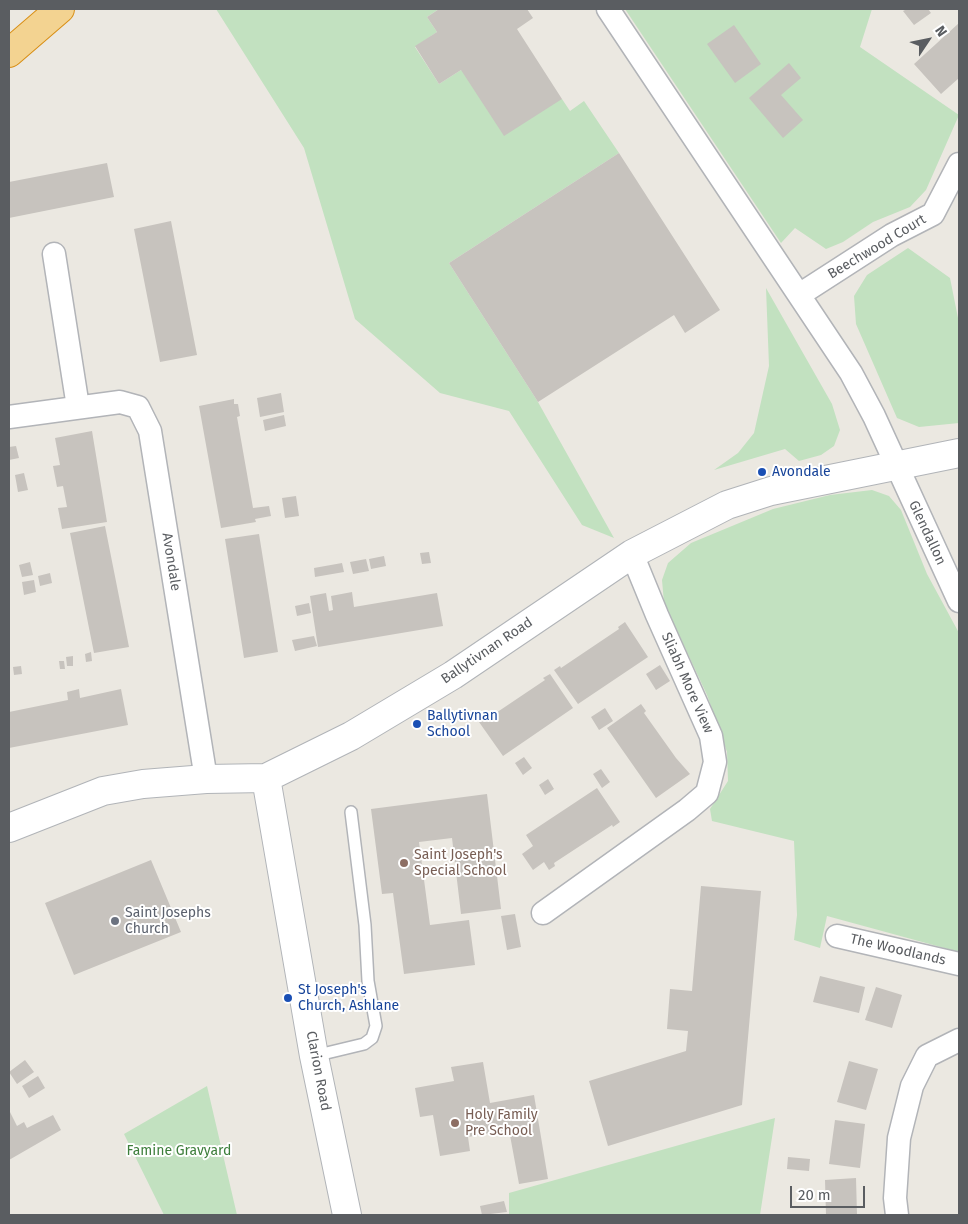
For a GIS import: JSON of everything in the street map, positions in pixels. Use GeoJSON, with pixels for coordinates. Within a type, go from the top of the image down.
{"type":"FeatureCollection","features":[{"type":"Feature","properties":{"kind":"highway"},"geometry":{"type":"LineString","coordinates":[[14,45],[60,9]]}},
{"type":"Feature","properties":{"kind":"street","name":"Glendallon"},"geometry":{"type":"LineString","coordinates":[[608,9],[851,373],[874,416],[959,601]]}},
{"type":"Feature","properties":{"kind":"street","name":"Beechwood Court"},"geometry":{"type":"LineString","coordinates":[[799,295],[892,235],[933,214],[959,164]]}},
{"type":"Feature","properties":{"kind":"street"},"geometry":{"type":"LineString","coordinates":[[54,254],[78,407]]}},
{"type":"Feature","properties":{"kind":"street","name":"Avondale"},"geometry":{"type":"LineString","coordinates":[[9,417],[120,402],[138,408],[150,432],[206,779]]}},
{"type":"Feature","properties":{"kind":"street","name":"Ballytivnan Road"},"geometry":{"type":"LineString","coordinates":[[9,828],[102,791],[142,784],[206,779],[266,778],[351,736],[453,674],[632,554],[727,504],[770,491],[959,453]]}},
{"type":"Feature","properties":{"kind":"street","name":"Sliabh More View"},"geometry":{"type":"LineString","coordinates":[[543,913],[687,810],[708,792],[715,762],[711,736],[656,615],[632,554]]}},
{"type":"Feature","properties":{"kind":"street","name":"Clarion Road"},"geometry":{"type":"LineString","coordinates":[[266,778],[314,1056],[347,1215]]}},
{"type":"Feature","properties":{"kind":"street","name":"The Woodlands"},"geometry":{"type":"LineString","coordinates":[[837,936],[959,964]]}},
{"type":"Feature","properties":{"kind":"street"},"geometry":{"type":"LineString","coordinates":[[897,1215],[895,1198],[900,1138],[912,1086],[927,1056],[959,1040]]}},
{"type":"Feature","properties":{"kind":"lane"},"geometry":{"type":"LineString","coordinates":[[314,1056],[364,1044],[372,1038],[376,1026],[368,981],[365,925],[350,812]]}},
{"type":"Feature","properties":{"kind":"green space"},"geometry":{"type":"Polygon","coordinates":[[[216,9],[439,9],[427,17],[437,32],[415,47],[439,84],[461,70],[562,99],[570,111],[584,101],[619,153],[449,263],[538,402],[614,538],[582,525],[509,411],[440,393],[355,319],[304,148],[216,9]]]}},
{"type":"Feature","properties":{"kind":"green space"},"geometry":{"type":"Polygon","coordinates":[[[625,9],[872,9],[860,47],[959,115],[926,190],[910,207],[873,222],[843,242],[826,249],[795,228],[781,243],[625,9]]]}},
{"type":"Feature","properties":{"kind":"green space"},"geometry":{"type":"Polygon","coordinates":[[[908,248],[950,278],[959,323],[959,423],[919,427],[897,418],[856,324],[854,296],[867,275],[908,248]]]}},
{"type":"Feature","properties":{"kind":"green space"},"geometry":{"type":"Polygon","coordinates":[[[766,288],[832,404],[840,430],[834,446],[821,455],[799,461],[785,449],[714,470],[738,453],[754,433],[769,366],[766,288]]]}},
{"type":"Feature","properties":{"kind":"green space"},"geometry":{"type":"Polygon","coordinates":[[[872,490],[889,496],[901,510],[927,574],[959,633],[959,952],[827,916],[820,948],[794,940],[797,915],[794,841],[712,821],[710,809],[728,781],[727,752],[707,695],[664,603],[662,580],[668,563],[691,543],[773,509],[830,495],[872,490]]]}},
{"type":"Feature","properties":{"kind":"green space","name":"Famine Gravyard"},"geometry":{"type":"Polygon","coordinates":[[[207,1086],[237,1215],[164,1215],[124,1134],[207,1086]]]}},
{"type":"Feature","properties":{"kind":"green space"},"geometry":{"type":"Polygon","coordinates":[[[775,1118],[760,1215],[509,1215],[509,1193],[775,1118]]]}},
{"type":"Feature","properties":{"kind":"building"},"geometry":{"type":"Polygon","coordinates":[[[439,9],[527,9],[533,18],[517,29],[562,99],[504,136],[461,70],[439,84],[415,46],[437,32],[427,17],[439,9]]]}},
{"type":"Feature","properties":{"kind":"building"},"geometry":{"type":"Polygon","coordinates":[[[907,9],[928,9],[931,13],[914,25],[903,11],[907,9]]]}},
{"type":"Feature","properties":{"kind":"building"},"geometry":{"type":"Polygon","coordinates":[[[959,23],[959,78],[941,94],[914,64],[959,23]]]}},
{"type":"Feature","properties":{"kind":"building"},"geometry":{"type":"Polygon","coordinates":[[[734,25],[761,64],[735,83],[707,44],[734,25]]]}},
{"type":"Feature","properties":{"kind":"building"},"geometry":{"type":"Polygon","coordinates":[[[789,63],[801,78],[781,95],[803,120],[783,138],[749,98],[789,63]]]}},
{"type":"Feature","properties":{"kind":"building"},"geometry":{"type":"Polygon","coordinates":[[[619,153],[720,310],[685,333],[674,315],[538,402],[449,263],[619,153]]]}},
{"type":"Feature","properties":{"kind":"building"},"geometry":{"type":"Polygon","coordinates":[[[107,163],[114,197],[9,218],[9,182],[107,163]]]}},
{"type":"Feature","properties":{"kind":"building"},"geometry":{"type":"Polygon","coordinates":[[[171,221],[197,355],[160,362],[134,229],[171,221]]]}},
{"type":"Feature","properties":{"kind":"building"},"geometry":{"type":"Polygon","coordinates":[[[281,393],[284,412],[260,417],[257,398],[281,393]]]}},
{"type":"Feature","properties":{"kind":"building"},"geometry":{"type":"Polygon","coordinates":[[[234,399],[234,404],[238,404],[240,416],[237,417],[253,508],[269,506],[271,516],[255,519],[256,522],[221,528],[199,406],[234,399]]]}},
{"type":"Feature","properties":{"kind":"building"},"geometry":{"type":"Polygon","coordinates":[[[284,415],[286,426],[265,431],[263,420],[284,415]]]}},
{"type":"Feature","properties":{"kind":"building"},"geometry":{"type":"Polygon","coordinates":[[[92,431],[107,522],[62,529],[58,508],[67,507],[63,486],[57,487],[53,466],[60,465],[55,438],[92,431]]]}},
{"type":"Feature","properties":{"kind":"building"},"geometry":{"type":"Polygon","coordinates":[[[16,446],[19,458],[9,460],[9,447],[16,446]]]}},
{"type":"Feature","properties":{"kind":"building"},"geometry":{"type":"Polygon","coordinates":[[[24,473],[28,490],[18,492],[15,475],[24,473]]]}},
{"type":"Feature","properties":{"kind":"building"},"geometry":{"type":"Polygon","coordinates":[[[296,496],[299,516],[285,518],[282,498],[296,496]]]}},
{"type":"Feature","properties":{"kind":"building"},"geometry":{"type":"Polygon","coordinates":[[[105,526],[129,647],[94,653],[70,533],[105,526]]]}},
{"type":"Feature","properties":{"kind":"building"},"geometry":{"type":"Polygon","coordinates":[[[259,534],[278,652],[244,658],[225,539],[259,534]]]}},
{"type":"Feature","properties":{"kind":"building"},"geometry":{"type":"Polygon","coordinates":[[[429,552],[431,563],[422,564],[420,553],[429,552]]]}},
{"type":"Feature","properties":{"kind":"building"},"geometry":{"type":"Polygon","coordinates":[[[384,556],[386,566],[371,569],[369,559],[384,556]]]}},
{"type":"Feature","properties":{"kind":"building"},"geometry":{"type":"Polygon","coordinates":[[[366,559],[369,571],[353,574],[350,562],[366,559]]]}},
{"type":"Feature","properties":{"kind":"building"},"geometry":{"type":"Polygon","coordinates":[[[30,562],[33,575],[22,577],[19,565],[30,562]]]}},
{"type":"Feature","properties":{"kind":"building"},"geometry":{"type":"Polygon","coordinates":[[[342,563],[344,572],[315,577],[314,568],[342,563]]]}},
{"type":"Feature","properties":{"kind":"building"},"geometry":{"type":"Polygon","coordinates":[[[50,573],[52,583],[40,586],[38,576],[50,573]]]}},
{"type":"Feature","properties":{"kind":"building"},"geometry":{"type":"Polygon","coordinates":[[[34,580],[36,592],[24,595],[22,582],[34,580]]]}},
{"type":"Feature","properties":{"kind":"building"},"geometry":{"type":"Polygon","coordinates":[[[352,592],[354,607],[437,593],[443,626],[318,647],[310,596],[326,593],[329,611],[333,610],[331,596],[352,592]]]}},
{"type":"Feature","properties":{"kind":"building"},"geometry":{"type":"Polygon","coordinates":[[[309,603],[311,613],[297,616],[295,606],[309,603]]]}},
{"type":"Feature","properties":{"kind":"building"},"geometry":{"type":"Polygon","coordinates":[[[625,622],[648,657],[578,704],[554,670],[560,666],[561,668],[619,629],[618,627],[625,622]]]}},
{"type":"Feature","properties":{"kind":"building"},"geometry":{"type":"Polygon","coordinates":[[[314,636],[317,646],[295,651],[292,640],[314,636]]]}},
{"type":"Feature","properties":{"kind":"building"},"geometry":{"type":"Polygon","coordinates":[[[91,652],[92,661],[86,662],[85,654],[91,652]]]}},
{"type":"Feature","properties":{"kind":"building"},"geometry":{"type":"Polygon","coordinates":[[[73,656],[73,666],[67,666],[66,657],[73,656]]]}},
{"type":"Feature","properties":{"kind":"building"},"geometry":{"type":"Polygon","coordinates":[[[59,661],[64,661],[65,669],[60,669],[59,661]]]}},
{"type":"Feature","properties":{"kind":"building"},"geometry":{"type":"Polygon","coordinates":[[[660,665],[670,681],[656,690],[646,674],[660,665]]]}},
{"type":"Feature","properties":{"kind":"building"},"geometry":{"type":"Polygon","coordinates":[[[21,666],[22,674],[14,675],[13,667],[21,666]]]}},
{"type":"Feature","properties":{"kind":"building"},"geometry":{"type":"Polygon","coordinates":[[[550,674],[573,708],[503,756],[479,722],[486,717],[487,719],[545,680],[543,678],[550,674]]]}},
{"type":"Feature","properties":{"kind":"building"},"geometry":{"type":"Polygon","coordinates":[[[79,689],[80,698],[121,689],[128,725],[9,748],[9,712],[68,700],[67,692],[79,689]]]}},
{"type":"Feature","properties":{"kind":"building"},"geometry":{"type":"Polygon","coordinates":[[[641,704],[646,711],[644,713],[676,758],[690,774],[656,798],[607,728],[641,704]]]}},
{"type":"Feature","properties":{"kind":"building"},"geometry":{"type":"Polygon","coordinates":[[[605,708],[613,721],[599,730],[591,717],[605,708]]]}},
{"type":"Feature","properties":{"kind":"building"},"geometry":{"type":"Polygon","coordinates":[[[524,757],[532,768],[523,775],[515,763],[524,757]]]}},
{"type":"Feature","properties":{"kind":"building"},"geometry":{"type":"Polygon","coordinates":[[[601,769],[610,782],[602,788],[593,774],[601,769]]]}},
{"type":"Feature","properties":{"kind":"building"},"geometry":{"type":"Polygon","coordinates":[[[548,779],[554,789],[545,795],[539,785],[548,779]]]}},
{"type":"Feature","properties":{"kind":"building"},"geometry":{"type":"Polygon","coordinates":[[[597,788],[620,822],[613,827],[612,825],[554,863],[555,866],[549,870],[544,862],[533,870],[522,854],[533,846],[526,835],[597,788]]]}},
{"type":"Feature","properties":{"kind":"building"},"geometry":{"type":"Polygon","coordinates":[[[487,794],[501,909],[461,914],[452,838],[419,842],[430,925],[469,920],[475,965],[404,974],[393,893],[382,894],[371,809],[487,794]]]}},
{"type":"Feature","properties":{"kind":"building","name":"Saint Josephs Church"},"geometry":{"type":"Polygon","coordinates":[[[151,860],[181,932],[74,975],[45,903],[151,860]]]}},
{"type":"Feature","properties":{"kind":"building"},"geometry":{"type":"Polygon","coordinates":[[[701,886],[761,891],[742,1105],[608,1146],[589,1081],[686,1051],[688,1031],[667,1029],[670,989],[692,991],[701,886]]]}},
{"type":"Feature","properties":{"kind":"building"},"geometry":{"type":"Polygon","coordinates":[[[515,914],[521,947],[507,950],[501,916],[515,914]]]}},
{"type":"Feature","properties":{"kind":"building"},"geometry":{"type":"Polygon","coordinates":[[[820,976],[865,987],[859,1013],[813,1002],[820,976]]]}},
{"type":"Feature","properties":{"kind":"building"},"geometry":{"type":"Polygon","coordinates":[[[876,987],[902,995],[892,1028],[865,1020],[876,987]]]}},
{"type":"Feature","properties":{"kind":"building"},"geometry":{"type":"Polygon","coordinates":[[[25,1060],[34,1072],[17,1084],[9,1072],[25,1060]]]}},
{"type":"Feature","properties":{"kind":"building"},"geometry":{"type":"Polygon","coordinates":[[[849,1061],[878,1069],[866,1110],[837,1102],[849,1061]]]}},
{"type":"Feature","properties":{"kind":"building"},"geometry":{"type":"Polygon","coordinates":[[[483,1062],[490,1103],[534,1095],[548,1179],[519,1184],[509,1130],[468,1137],[470,1151],[440,1156],[433,1115],[420,1117],[415,1088],[454,1081],[451,1067],[483,1062]]]}},
{"type":"Feature","properties":{"kind":"building"},"geometry":{"type":"Polygon","coordinates":[[[38,1076],[45,1088],[29,1098],[22,1086],[38,1076]]]}},
{"type":"Feature","properties":{"kind":"building"},"geometry":{"type":"Polygon","coordinates":[[[9,1110],[17,1126],[24,1122],[27,1128],[53,1115],[61,1130],[9,1160],[9,1110]]]}},
{"type":"Feature","properties":{"kind":"building"},"geometry":{"type":"Polygon","coordinates":[[[835,1120],[865,1124],[860,1168],[829,1164],[835,1120]]]}},
{"type":"Feature","properties":{"kind":"building"},"geometry":{"type":"Polygon","coordinates":[[[788,1157],[810,1159],[809,1171],[787,1169],[788,1157]]]}},
{"type":"Feature","properties":{"kind":"building"},"geometry":{"type":"Polygon","coordinates":[[[856,1178],[857,1215],[826,1215],[825,1180],[856,1178]]]}},
{"type":"Feature","properties":{"kind":"building"},"geometry":{"type":"Polygon","coordinates":[[[504,1201],[507,1212],[482,1215],[480,1206],[504,1201]]]}},
{"type":"Feature","properties":{"kind":"place","name":"Avondale"},"geometry":{"type":"Point","coordinates":[762,472]}},
{"type":"Feature","properties":{"kind":"place","name":"Ballytivnan School"},"geometry":{"type":"Point","coordinates":[417,724]}},
{"type":"Feature","properties":{"kind":"place","name":"Saint Joseph's Special School"},"geometry":{"type":"Point","coordinates":[404,863]}},
{"type":"Feature","properties":{"kind":"place","name":"Saint Josephs Church"},"geometry":{"type":"Point","coordinates":[115,921]}},
{"type":"Feature","properties":{"kind":"place","name":"St Joseph's Church, Ashlane"},"geometry":{"type":"Point","coordinates":[288,998]}},
{"type":"Feature","properties":{"kind":"place","name":"Holy Family Pre School"},"geometry":{"type":"Point","coordinates":[455,1123]}}]}
